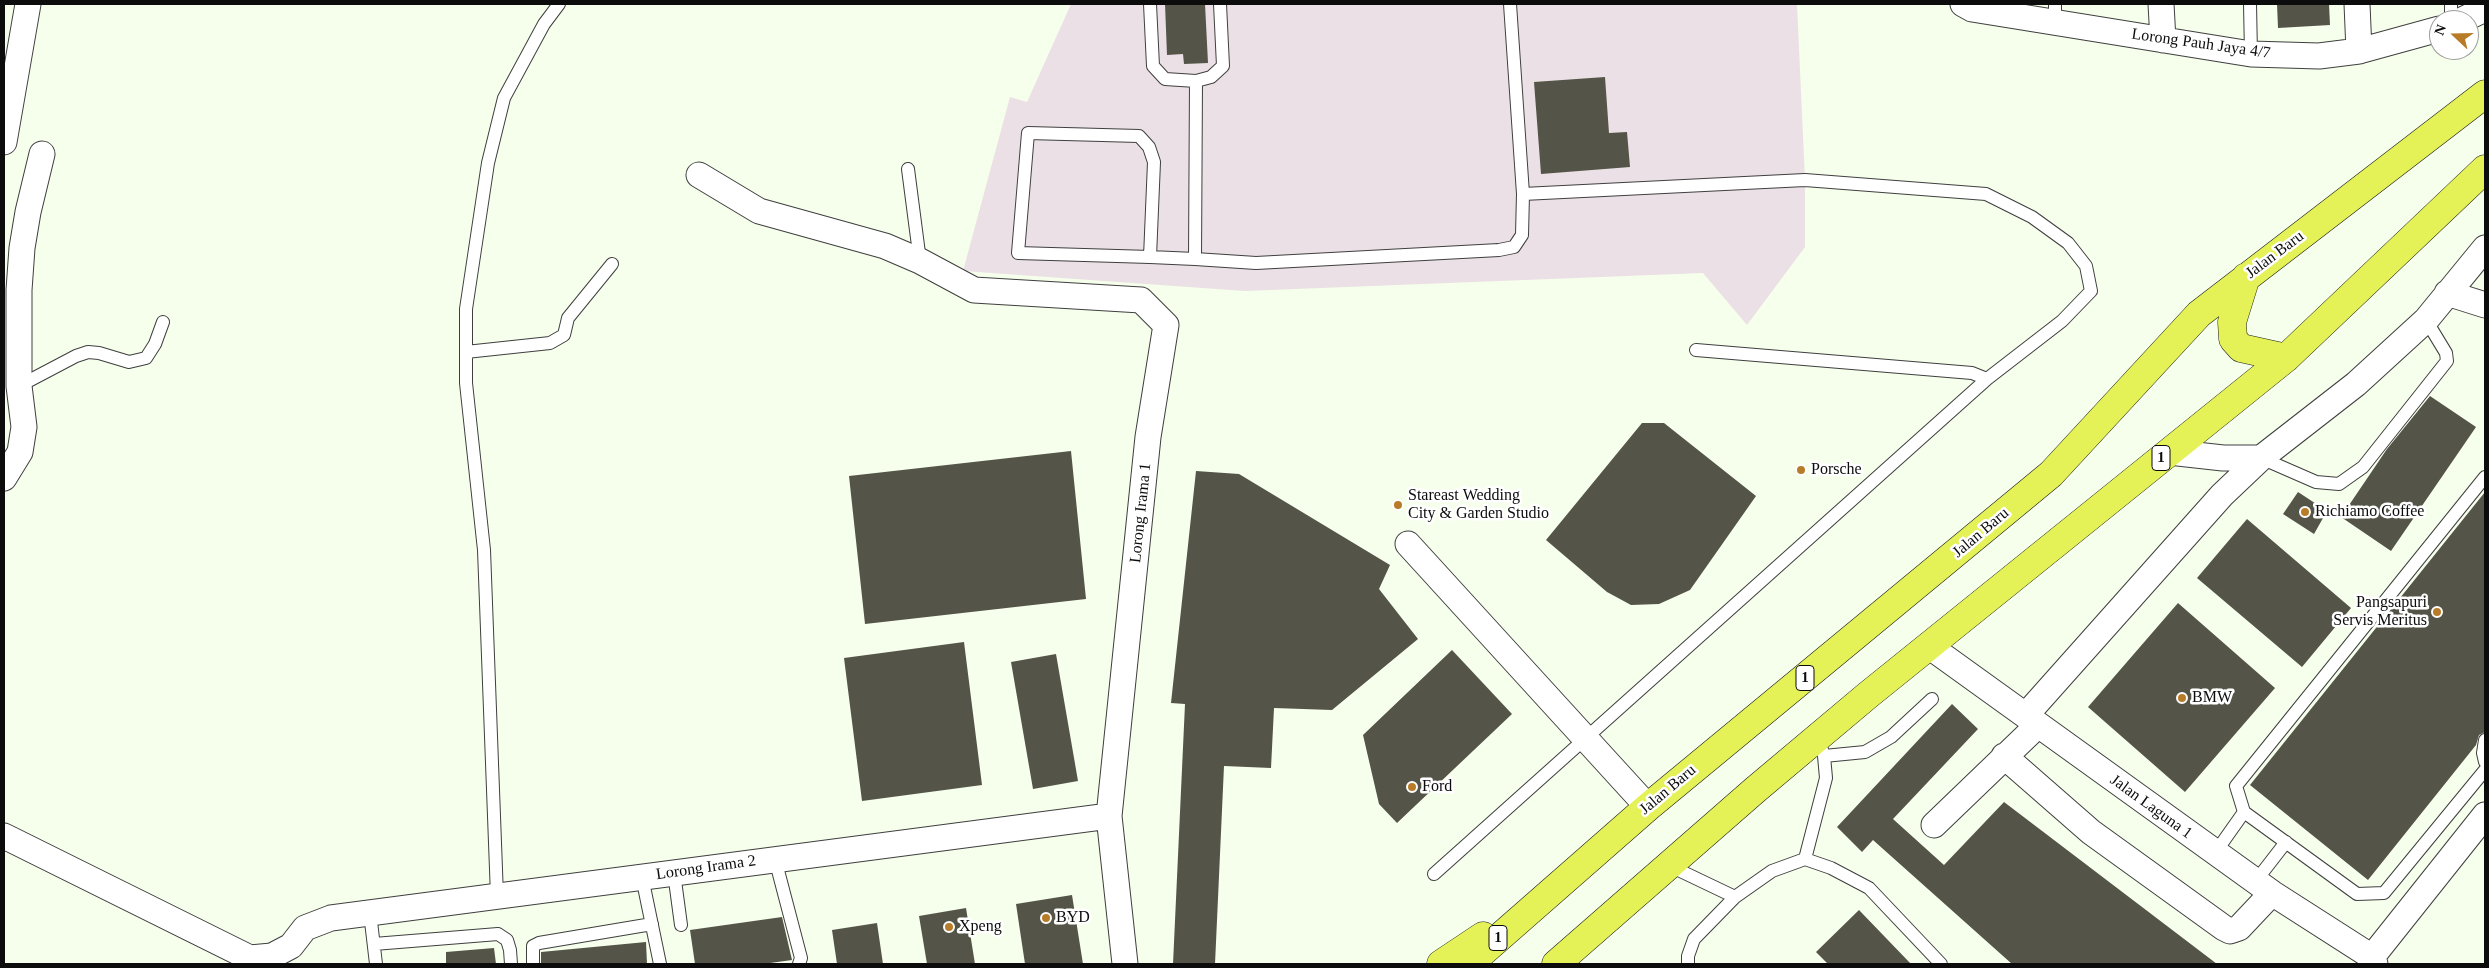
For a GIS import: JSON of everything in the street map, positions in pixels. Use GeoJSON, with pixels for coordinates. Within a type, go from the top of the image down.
{"type":"FeatureCollection","features":[{"type":"Feature","properties":{"kind":"highway","name":"Jalan Baru"},"geometry":{"type":"LineString","coordinates":[[1469,964],[1648,807],[2051,474],[2199,314],[2485,94]]}},
{"type":"Feature","properties":{"kind":"highway","name":"1"},"geometry":{"type":"LineString","coordinates":[[1556,964],[1668,865],[1821,747],[1929,646],[2286,358],[2485,169]]}},
{"type":"Feature","properties":{"kind":"highway"},"geometry":{"type":"LineString","coordinates":[[2246,277],[2232,322],[2233,339],[2241,348],[2286,358]]}},
{"type":"Feature","properties":{"kind":"highway"},"geometry":{"type":"LineString","coordinates":[[1441,964],[1464,947],[1528,911]]}},
{"type":"Feature","properties":{"kind":"street"},"geometry":{"type":"LineString","coordinates":[[4,142],[28,4]]}},
{"type":"Feature","properties":{"kind":"street","name":"Lorong Pauh Jaya 4/7"},"geometry":{"type":"LineString","coordinates":[[1963,4],[1972,9],[2055,13],[2163,40],[2251,54],[2319,56],[2359,51],[2429,32]]}},
{"type":"Feature","properties":{"kind":"street"},"geometry":{"type":"LineString","coordinates":[[2161,4],[2163,40]]}},
{"type":"Feature","properties":{"kind":"street"},"geometry":{"type":"LineString","coordinates":[[2358,4],[2359,51]]}},
{"type":"Feature","properties":{"kind":"street"},"geometry":{"type":"LineString","coordinates":[[4,478],[20,452],[24,427],[19,386],[18,290],[22,248],[42,154]]}},
{"type":"Feature","properties":{"kind":"street"},"geometry":{"type":"LineString","coordinates":[[699,175],[758,211],[885,246],[920,261]]}},
{"type":"Feature","properties":{"kind":"street"},"geometry":{"type":"LineString","coordinates":[[1934,825],[2004,756],[2032,720],[2222,496],[2262,458],[2356,384],[2426,320],[2485,248]]}},
{"type":"Feature","properties":{"kind":"street","name":"Lorong Irama 1"},"geometry":{"type":"LineString","coordinates":[[920,261],[974,290],[1141,300],[1166,325],[1148,437],[1109,816],[1125,964]]}},
{"type":"Feature","properties":{"kind":"street"},"geometry":{"type":"LineString","coordinates":[[2447,294],[2485,306]]}},
{"type":"Feature","properties":{"kind":"street"},"geometry":{"type":"LineString","coordinates":[[2168,452],[2223,458],[2262,458]]}},
{"type":"Feature","properties":{"kind":"street"},"geometry":{"type":"LineString","coordinates":[[1408,544],[1648,807]]}},
{"type":"Feature","properties":{"kind":"street","name":"Jalan Laguna 1"},"geometry":{"type":"LineString","coordinates":[[1929,646],[2264,888],[2373,961]]}},
{"type":"Feature","properties":{"kind":"street"},"geometry":{"type":"LineString","coordinates":[[2004,756],[2090,832],[2224,928],[2230,931],[2239,928],[2264,888]]}},
{"type":"Feature","properties":{"kind":"street"},"geometry":{"type":"LineString","coordinates":[[2373,961],[2485,815]]}},
{"type":"Feature","properties":{"kind":"street","name":"Lorong Irama 2"},"geometry":{"type":"LineString","coordinates":[[4,836],[250,958],[272,956],[291,946],[305,928],[331,918],[775,858],[1109,816]]}},
{"type":"Feature","properties":{"kind":"lane"},"geometry":{"type":"LineString","coordinates":[[497,896],[484,550],[466,383],[466,309],[488,163],[504,98],[544,24],[559,4]]}},
{"type":"Feature","properties":{"kind":"lane"},"geometry":{"type":"LineString","coordinates":[[1150,4],[1153,66],[1165,79],[1196,82],[1211,78],[1223,66],[1220,4]]}},
{"type":"Feature","properties":{"kind":"lane"},"geometry":{"type":"LineString","coordinates":[[1150,257],[1154,162],[1149,147],[1140,136],[1028,133],[1018,253],[1150,257],[1256,263],[1499,250],[1514,247],[1522,235],[1523,194],[1510,4]]}},
{"type":"Feature","properties":{"kind":"lane"},"geometry":{"type":"LineString","coordinates":[[2250,4],[2251,54]]}},
{"type":"Feature","properties":{"kind":"lane"},"geometry":{"type":"LineString","coordinates":[[1195,259],[1196,82]]}},
{"type":"Feature","properties":{"kind":"lane"},"geometry":{"type":"LineString","coordinates":[[908,169],[920,261]]}},
{"type":"Feature","properties":{"kind":"lane"},"geometry":{"type":"LineString","coordinates":[[1434,874],[1987,379],[2062,321],[2091,291],[2086,266],[2068,243],[2032,217],[1986,194],[1805,180],[1523,194]]}},
{"type":"Feature","properties":{"kind":"lane"},"geometry":{"type":"LineString","coordinates":[[466,352],[550,343],[564,335],[568,318],[612,264]]}},
{"type":"Feature","properties":{"kind":"lane"},"geometry":{"type":"LineString","coordinates":[[2262,458],[2316,482],[2339,484],[2363,467],[2447,361],[2446,353],[2426,320]]}},
{"type":"Feature","properties":{"kind":"lane"},"geometry":{"type":"LineString","coordinates":[[19,386],[76,356],[88,352],[99,353],[129,362],[146,358],[155,344],[163,322]]}},
{"type":"Feature","properties":{"kind":"lane"},"geometry":{"type":"LineString","coordinates":[[1696,350],[1972,373],[1987,379]]}},
{"type":"Feature","properties":{"kind":"lane"},"geometry":{"type":"LineString","coordinates":[[2485,477],[2236,786],[2244,812],[2357,894],[2384,893],[2485,770]]}},
{"type":"Feature","properties":{"kind":"lane"},"geometry":{"type":"LineString","coordinates":[[1805,859],[1826,778],[1821,747],[1865,752],[1891,737],[1932,699]]}},
{"type":"Feature","properties":{"kind":"lane"},"geometry":{"type":"LineString","coordinates":[[2485,740],[2483,753],[2485,762]]}},
{"type":"Feature","properties":{"kind":"lane"},"geometry":{"type":"LineString","coordinates":[[2215,853],[2244,812]]}},
{"type":"Feature","properties":{"kind":"lane"},"geometry":{"type":"LineString","coordinates":[[2264,888],[2286,842]]}},
{"type":"Feature","properties":{"kind":"lane"},"geometry":{"type":"LineString","coordinates":[[775,858],[801,958],[799,964]]}},
{"type":"Feature","properties":{"kind":"lane"},"geometry":{"type":"LineString","coordinates":[[1688,964],[1688,956],[1694,940],[1735,896],[1772,871],[1805,859],[1831,868],[1869,888],[1941,964]]}},
{"type":"Feature","properties":{"kind":"lane"},"geometry":{"type":"LineString","coordinates":[[1668,865],[1735,896]]}},
{"type":"Feature","properties":{"kind":"lane"},"geometry":{"type":"LineString","coordinates":[[674,872],[681,925]]}},
{"type":"Feature","properties":{"kind":"lane"},"geometry":{"type":"LineString","coordinates":[[642,877],[660,964]]}},
{"type":"Feature","properties":{"kind":"lane"},"geometry":{"type":"LineString","coordinates":[[370,912],[376,964]]}},
{"type":"Feature","properties":{"kind":"lane"},"geometry":{"type":"LineString","coordinates":[[533,964],[533,946],[539,943],[652,924]]}},
{"type":"Feature","properties":{"kind":"lane"},"geometry":{"type":"LineString","coordinates":[[374,944],[498,934],[507,940],[511,964]]}},
{"type":"Feature","properties":{"kind":"shaded area"},"geometry":{"type":"Polygon","coordinates":[[[1071,4],[1797,4],[1805,180],[1805,247],[1747,325],[1703,273],[1245,291],[963,271],[1010,97],[1027,102],[1071,4]]]}},
{"type":"Feature","properties":{"kind":"building"},"geometry":{"type":"Polygon","coordinates":[[[1165,4],[1205,4],[1208,63],[1184,64],[1183,54],[1167,55],[1165,4]]]}},
{"type":"Feature","properties":{"kind":"building"},"geometry":{"type":"Polygon","coordinates":[[[2277,4],[2329,4],[2330,25],[2278,28],[2277,4]]]}},
{"type":"Feature","properties":{"kind":"building"},"geometry":{"type":"Polygon","coordinates":[[[1605,77],[1609,133],[1627,132],[1630,167],[1541,174],[1534,82],[1605,77]]]}},
{"type":"Feature","properties":{"kind":"building"},"geometry":{"type":"Polygon","coordinates":[[[2430,396],[2476,427],[2391,551],[2341,517],[2387,449],[2430,396]]]}},
{"type":"Feature","properties":{"kind":"building"},"geometry":{"type":"Polygon","coordinates":[[[1642,423],[1664,423],[1756,496],[1690,590],[1659,604],[1631,605],[1607,592],[1546,540],[1642,423]]]}},
{"type":"Feature","properties":{"kind":"building"},"geometry":{"type":"Polygon","coordinates":[[[1071,451],[1086,599],[865,624],[849,476],[1071,451]]]}},
{"type":"Feature","properties":{"kind":"building"},"geometry":{"type":"Polygon","coordinates":[[[1196,471],[1239,474],[1390,565],[1379,589],[1418,639],[1332,710],[1274,708],[1271,768],[1224,766],[1215,964],[1173,964],[1185,704],[1171,703],[1196,471]]]}},
{"type":"Feature","properties":{"kind":"building","name":"Richiamo Coffee"},"geometry":{"type":"Polygon","coordinates":[[[2298,492],[2327,511],[2314,534],[2283,514],[2298,492]]]}},
{"type":"Feature","properties":{"kind":"building","name":"Pangsapuri Servis Meritus"},"geometry":{"type":"Polygon","coordinates":[[[2485,492],[2485,732],[2479,735],[2476,745],[2368,880],[2250,785],[2485,492]]]}},
{"type":"Feature","properties":{"kind":"building"},"geometry":{"type":"Polygon","coordinates":[[[2247,519],[2351,608],[2302,667],[2197,578],[2247,519]]]}},
{"type":"Feature","properties":{"kind":"building","name":"BMW"},"geometry":{"type":"Polygon","coordinates":[[[2178,603],[2275,688],[2185,792],[2088,707],[2178,603]]]}},
{"type":"Feature","properties":{"kind":"building"},"geometry":{"type":"Polygon","coordinates":[[[964,642],[982,785],[862,801],[844,658],[964,642]]]}},
{"type":"Feature","properties":{"kind":"building"},"geometry":{"type":"Polygon","coordinates":[[[1452,650],[1512,714],[1397,823],[1379,804],[1363,735],[1452,650]]]}},
{"type":"Feature","properties":{"kind":"building"},"geometry":{"type":"Polygon","coordinates":[[[1056,654],[1078,781],[1033,789],[1011,662],[1056,654]]]}},
{"type":"Feature","properties":{"kind":"building"},"geometry":{"type":"Polygon","coordinates":[[[1952,704],[1978,729],[1893,819],[1944,865],[2004,802],[2217,964],[2012,964],[1873,840],[1862,852],[1837,827],[1952,704]]]}},
{"type":"Feature","properties":{"kind":"building"},"geometry":{"type":"Polygon","coordinates":[[[1072,895],[1083,964],[1025,964],[1016,904],[1072,895]]]}},
{"type":"Feature","properties":{"kind":"building"},"geometry":{"type":"Polygon","coordinates":[[[966,908],[975,964],[927,964],[919,916],[966,908]]]}},
{"type":"Feature","properties":{"kind":"building"},"geometry":{"type":"Polygon","coordinates":[[[1859,910],[1911,964],[1828,964],[1816,952],[1859,910]]]}},
{"type":"Feature","properties":{"kind":"building"},"geometry":{"type":"Polygon","coordinates":[[[782,917],[792,960],[763,964],[695,964],[690,930],[782,917]]]}},
{"type":"Feature","properties":{"kind":"building"},"geometry":{"type":"Polygon","coordinates":[[[877,923],[883,964],[837,964],[832,930],[877,923]]]}},
{"type":"Feature","properties":{"kind":"building"},"geometry":{"type":"Polygon","coordinates":[[[646,942],[647,964],[541,964],[541,952],[646,942]]]}},
{"type":"Feature","properties":{"kind":"building"},"geometry":{"type":"Polygon","coordinates":[[[494,948],[496,964],[446,964],[446,952],[494,948]]]}},
{"type":"Feature","properties":{"kind":"place","name":"Porsche"},"geometry":{"type":"Point","coordinates":[1801,470]}},
{"type":"Feature","properties":{"kind":"place","name":"Stareast Wedding City & Garden Studio"},"geometry":{"type":"Point","coordinates":[1398,505]}},
{"type":"Feature","properties":{"kind":"place","name":"Richiamo Coffee"},"geometry":{"type":"Point","coordinates":[2305,512]}},
{"type":"Feature","properties":{"kind":"place","name":"Pangsapuri Servis Meritus"},"geometry":{"type":"Point","coordinates":[2437,612]}},
{"type":"Feature","properties":{"kind":"place","name":"BMW"},"geometry":{"type":"Point","coordinates":[2182,698]}},
{"type":"Feature","properties":{"kind":"place","name":"Ford"},"geometry":{"type":"Point","coordinates":[1412,787]}},
{"type":"Feature","properties":{"kind":"place","name":"BYD"},"geometry":{"type":"Point","coordinates":[1046,918]}},
{"type":"Feature","properties":{"kind":"place","name":"Xpeng"},"geometry":{"type":"Point","coordinates":[949,927]}}]}
